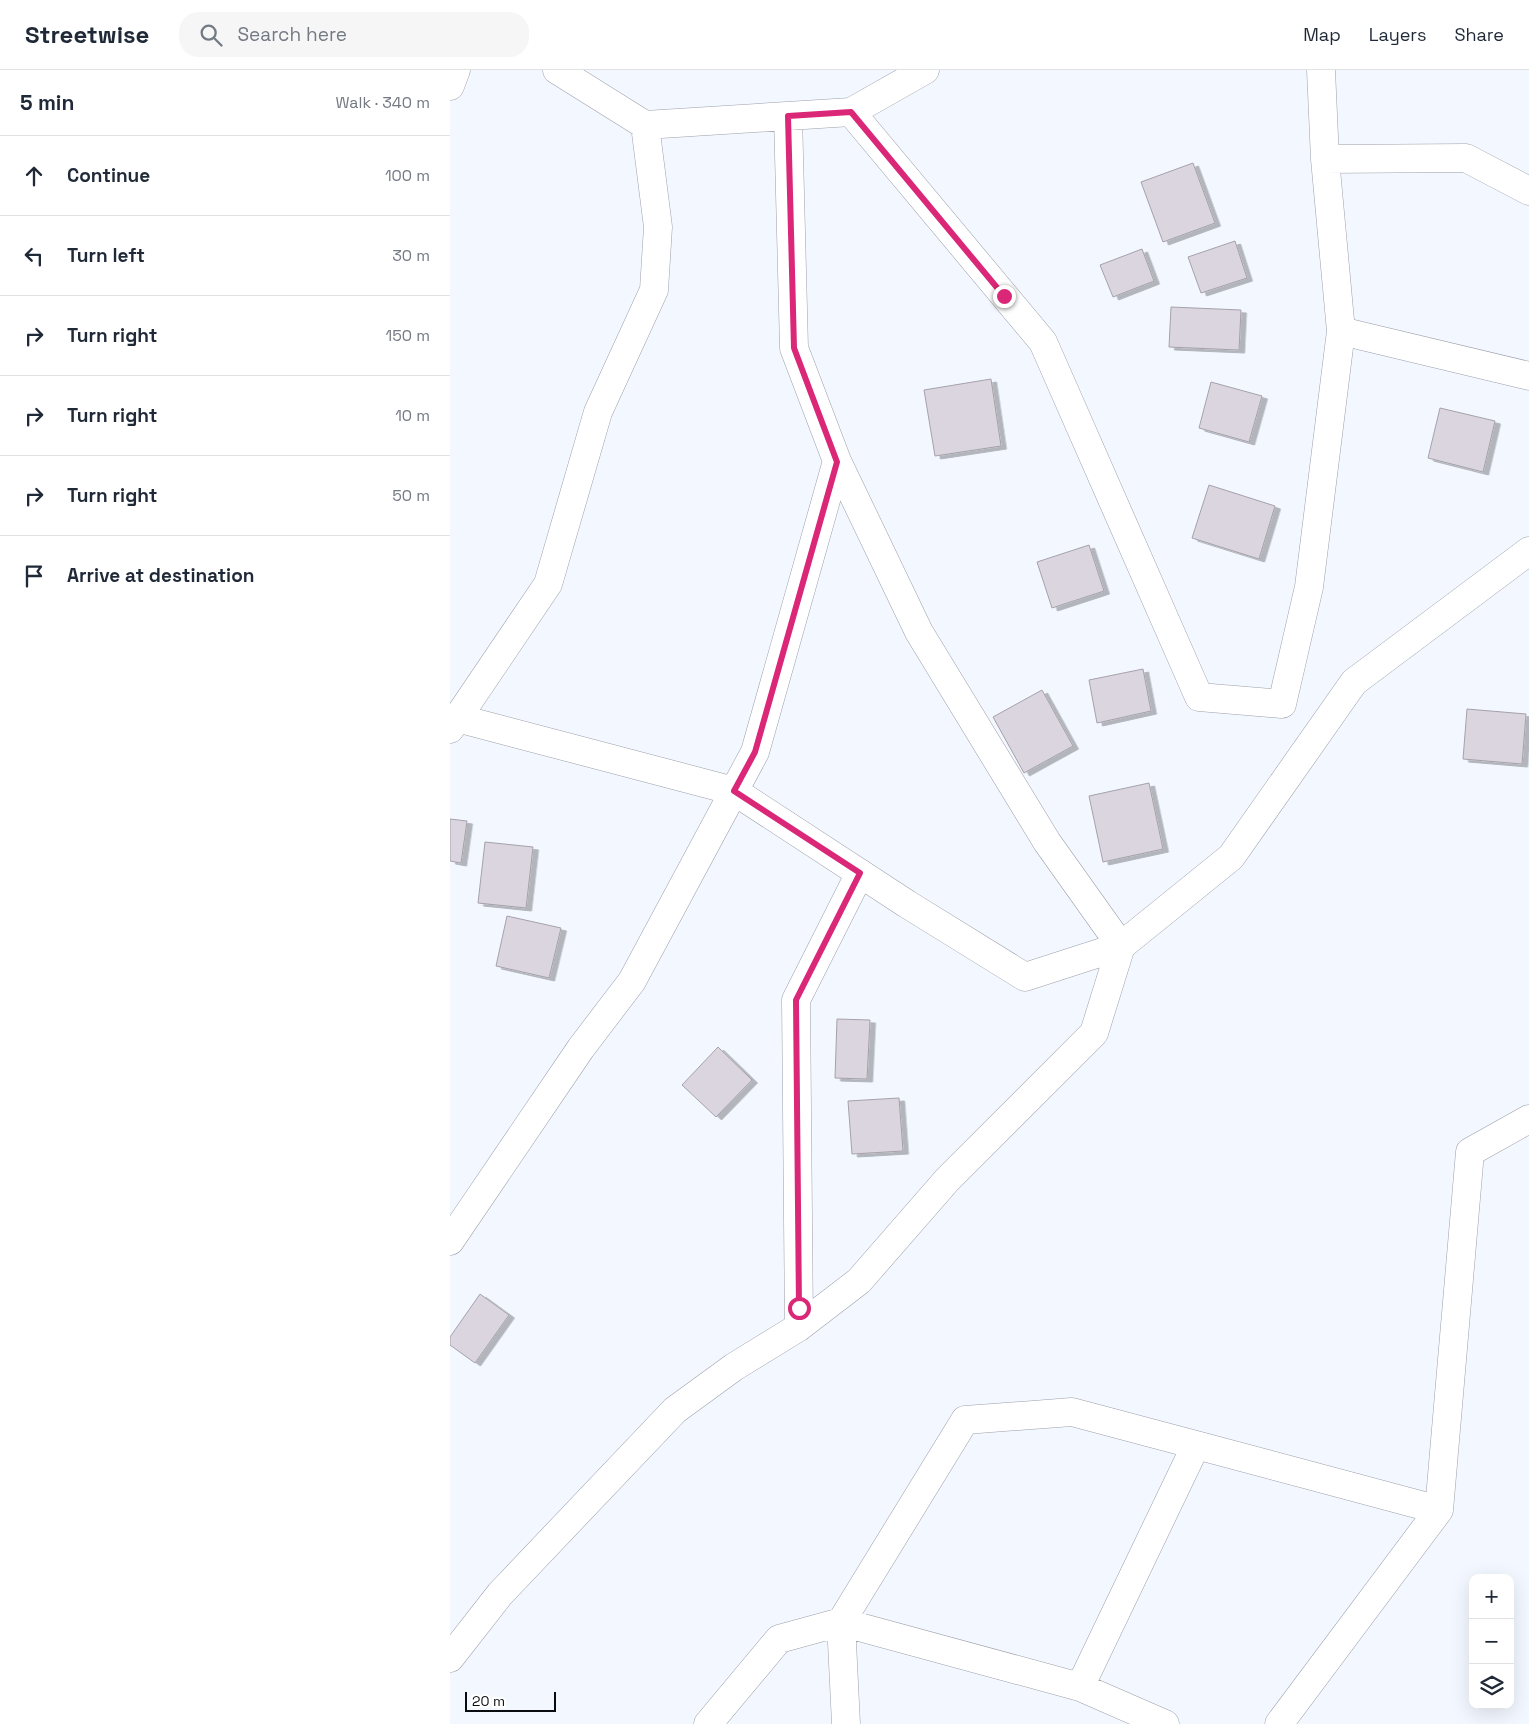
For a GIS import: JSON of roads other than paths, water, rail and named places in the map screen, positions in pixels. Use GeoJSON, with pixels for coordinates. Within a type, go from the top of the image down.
{"type":"FeatureCollection","features":[{"type":"Feature","properties":{"kind":"street"},"geometry":{"type":"LineString","coordinates":[[450,86],[456,70]]}},
{"type":"Feature","properties":{"kind":"street"},"geometry":{"type":"LineString","coordinates":[[557,70],[645,125],[851,112],[925,70]]}},
{"type":"Feature","properties":{"kind":"street"},"geometry":{"type":"LineString","coordinates":[[851,112],[1043,342],[1199,697],[1282,704],[1309,588],[1341,331],[1325,159],[1320,70]]}},
{"type":"Feature","properties":{"kind":"street"},"geometry":{"type":"LineString","coordinates":[[788,116],[794,348],[837,462],[919,632],[1047,842],[1121,946]]}},
{"type":"Feature","properties":{"kind":"street"},"geometry":{"type":"LineString","coordinates":[[645,125],[658,227],[654,290],[598,412],[548,584],[454,723],[734,791],[1025,977],[1121,946],[1231,857],[1354,682],[1529,551]]}},
{"type":"Feature","properties":{"kind":"street"},"geometry":{"type":"LineString","coordinates":[[1325,159],[1466,158],[1529,191]]}},
{"type":"Feature","properties":{"kind":"street"},"geometry":{"type":"LineString","coordinates":[[1341,331],[1529,376]]}},
{"type":"Feature","properties":{"kind":"street"},"geometry":{"type":"LineString","coordinates":[[450,1240],[581,1048],[632,981],[755,752],[837,462]]}},
{"type":"Feature","properties":{"kind":"street"},"geometry":{"type":"LineString","coordinates":[[799,1327],[796,1000],[860,873]]}},
{"type":"Feature","properties":{"kind":"street"},"geometry":{"type":"LineString","coordinates":[[450,1658],[500,1594],[675,1410],[734,1367],[799,1327],[859,1281],[947,1180],[1094,1033],[1121,946]]}},
{"type":"Feature","properties":{"kind":"street"},"geometry":{"type":"LineString","coordinates":[[1279,1724],[1439,1510],[1470,1152],[1529,1119]]}},
{"type":"Feature","properties":{"kind":"street"},"geometry":{"type":"LineString","coordinates":[[846,1724],[841,1622],[965,1420],[1072,1412],[1439,1510]]}},
{"type":"Feature","properties":{"kind":"street"},"geometry":{"type":"LineString","coordinates":[[1080,1687],[1196,1445]]}},
{"type":"Feature","properties":{"kind":"street"},"geometry":{"type":"LineString","coordinates":[[708,1724],[779,1639],[841,1622],[1080,1687],[1165,1724]]}}]}
